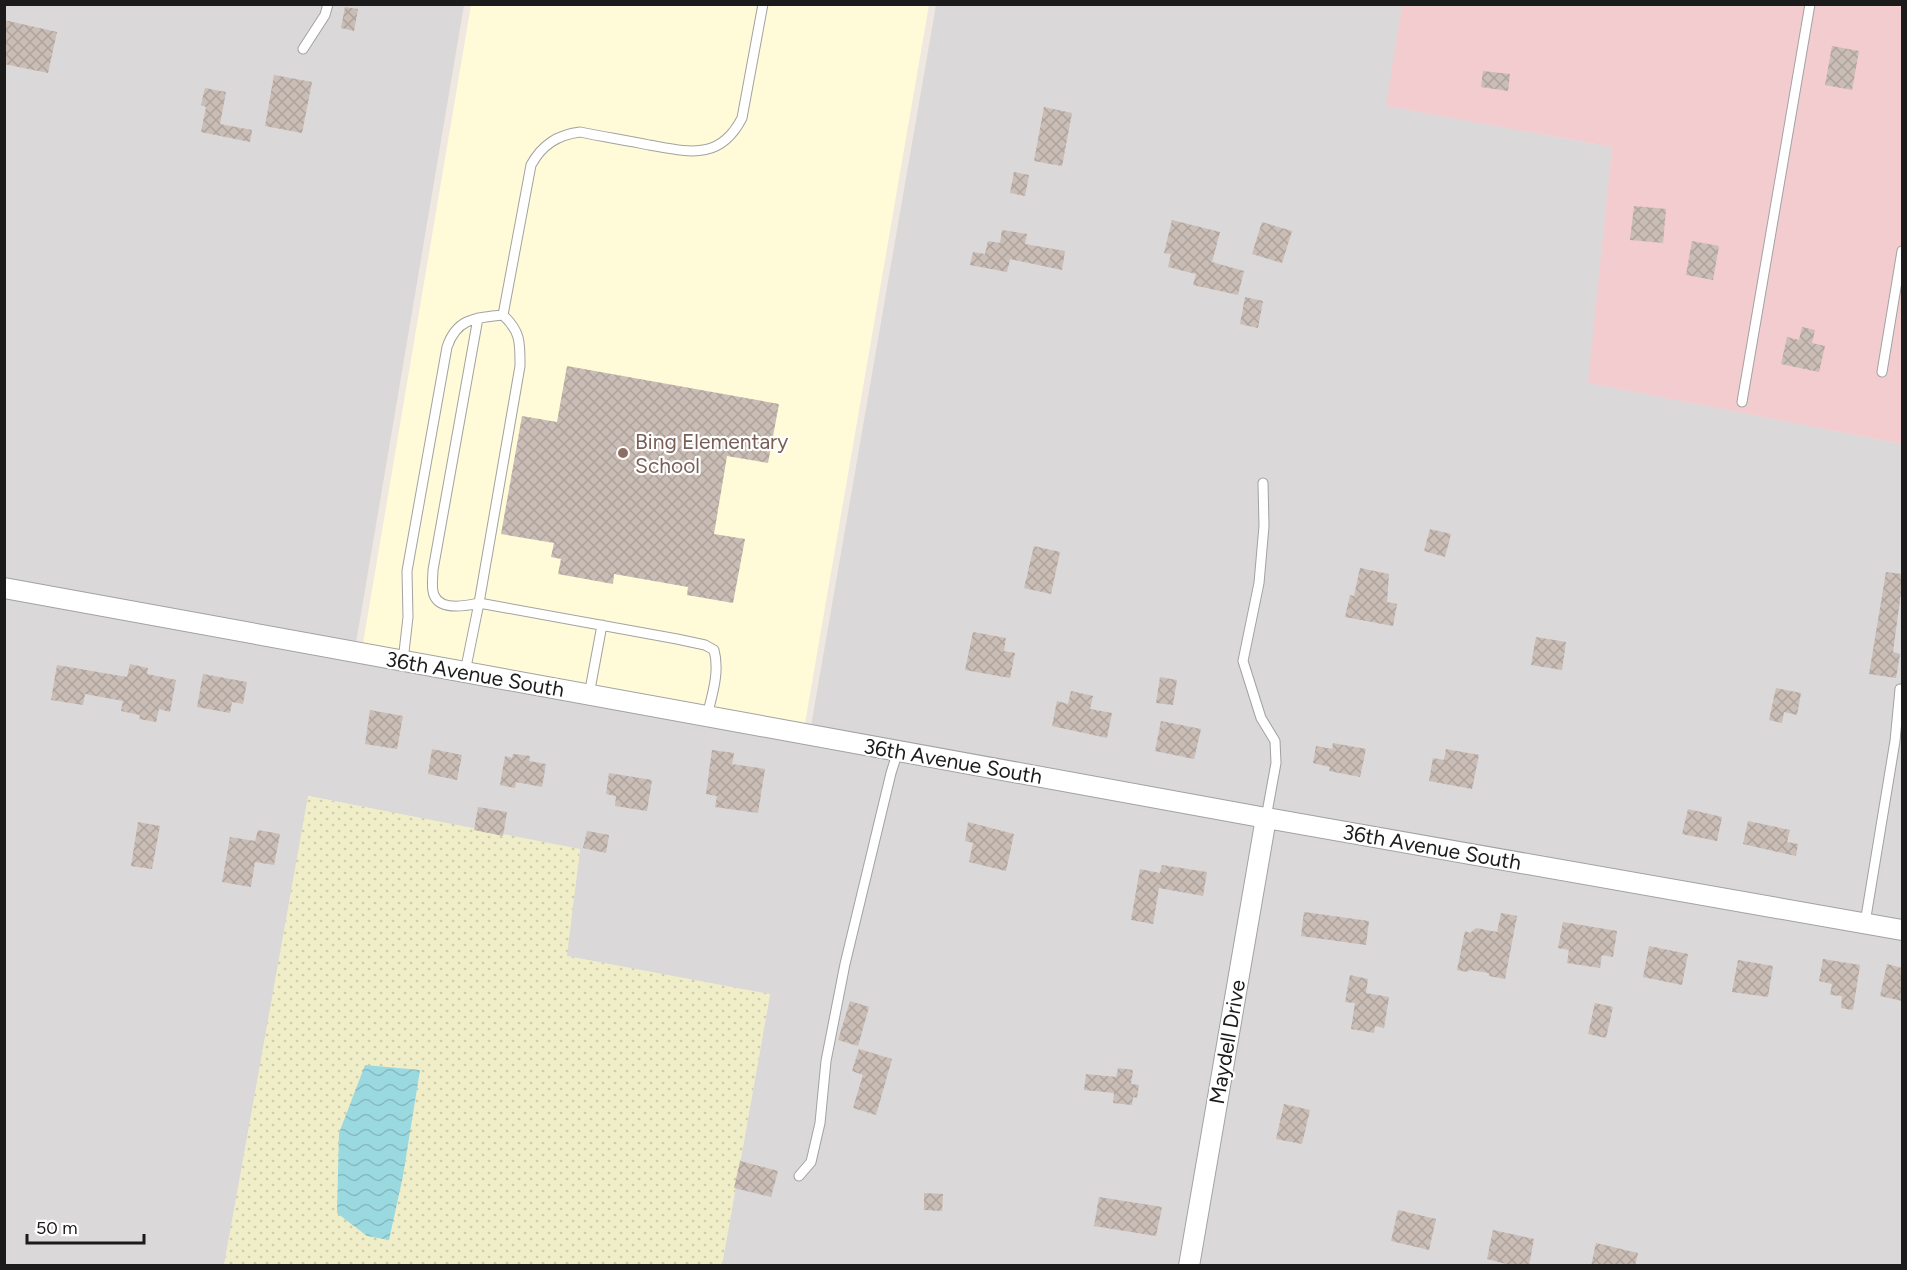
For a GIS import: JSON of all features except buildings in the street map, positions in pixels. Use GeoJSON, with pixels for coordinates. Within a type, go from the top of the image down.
{"type":"FeatureCollection","features":[{"type":"Feature","properties":{"kind":"street","name":"36th Avenue South"},"geometry":{"type":"LineString","coordinates":[[4,588],[1266,818],[1902,930]]}},
{"type":"Feature","properties":{"kind":"street","name":"Maydell Drive"},"geometry":{"type":"LineString","coordinates":[[1189,1266],[1266,818]]}},
{"type":"Feature","properties":{"kind":"lane"},"geometry":{"type":"LineString","coordinates":[[303,49],[325,15],[327,4]]}},
{"type":"Feature","properties":{"kind":"lane"},"geometry":{"type":"LineString","coordinates":[[503,315],[531,165],[537,153],[550,141],[566,134],[580,132],[681,151],[698,152],[712,149],[725,142],[735,131],[742,118],[763,4]]}},
{"type":"Feature","properties":{"kind":"lane"},"geometry":{"type":"LineString","coordinates":[[1743,402],[1810,4]]}},
{"type":"Feature","properties":{"kind":"lane"},"geometry":{"type":"LineString","coordinates":[[1882,372],[1902,250]]}},
{"type":"Feature","properties":{"kind":"lane"},"geometry":{"type":"LineString","coordinates":[[403,661],[408,617],[407,570],[447,347],[452,334],[462,324],[478,318],[503,315]]}},
{"type":"Feature","properties":{"kind":"lane"},"geometry":{"type":"LineString","coordinates":[[465,672],[520,366],[520,344],[515,328],[503,315]]}},
{"type":"Feature","properties":{"kind":"lane"},"geometry":{"type":"LineString","coordinates":[[478,318],[433,570],[433,594],[439,602],[453,606],[479,603],[705,645],[714,650],[717,660],[707,716]]}},
{"type":"Feature","properties":{"kind":"lane"},"geometry":{"type":"LineString","coordinates":[[1263,483],[1264,526],[1259,583],[1244,661],[1261,718],[1275,741],[1276,763],[1266,818]]}},
{"type":"Feature","properties":{"kind":"lane"},"geometry":{"type":"LineString","coordinates":[[589,695],[602,625]]}},
{"type":"Feature","properties":{"kind":"lane"},"geometry":{"type":"LineString","coordinates":[[1865,923],[1895,741],[1900,689]]}},
{"type":"Feature","properties":{"kind":"lane"},"geometry":{"type":"LineString","coordinates":[[799,1176],[811,1162],[820,1123],[826,1061],[845,964],[898,751]]}},
{"type":"Feature","properties":{"kind":"shaded area"},"geometry":{"type":"Polygon","coordinates":[[[4,5],[464,5],[356,643],[5,579],[4,5]]]}},
{"type":"Feature","properties":{"kind":"shaded area","name":"Bing Elementary School"},"geometry":{"type":"Polygon","coordinates":[[[471,5],[929,5],[803,735],[361,655],[471,5]]]}},
{"type":"Feature","properties":{"kind":"shaded area"},"geometry":{"type":"Polygon","coordinates":[[[936,5],[1402,5],[1387,106],[1612,147],[1589,383],[1902,444],[1902,921],[811,726],[936,5]]]}},
{"type":"Feature","properties":{"kind":"shaded area"},"geometry":{"type":"Polygon","coordinates":[[[1402,5],[1902,5],[1902,444],[1588,383],[1612,147],[1386,106],[1402,5]]]}},
{"type":"Feature","properties":{"kind":"shaded area"},"geometry":{"type":"Polygon","coordinates":[[[4,598],[1256,825],[1181,1265],[722,1265],[770,995],[566,956],[580,850],[309,796],[224,1265],[5,1265],[4,598]]]}},
{"type":"Feature","properties":{"kind":"shaded area"},"geometry":{"type":"Polygon","coordinates":[[[308,796],[580,849],[567,956],[770,994],[722,1265],[224,1266],[308,796]]]}},
{"type":"Feature","properties":{"kind":"shaded area"},"geometry":{"type":"Polygon","coordinates":[[[1272,828],[1902,939],[1902,1265],[1198,1266],[1272,828]]]}},
{"type":"Feature","properties":{"kind":"water"},"geometry":{"type":"Polygon","coordinates":[[[365,1065],[420,1070],[403,1176],[389,1240],[367,1236],[337,1213],[339,1133],[365,1065]]]}},
{"type":"Feature","properties":{"kind":"place","name":"Bing Elementary School"},"geometry":{"type":"Point","coordinates":[623,453]}}]}
